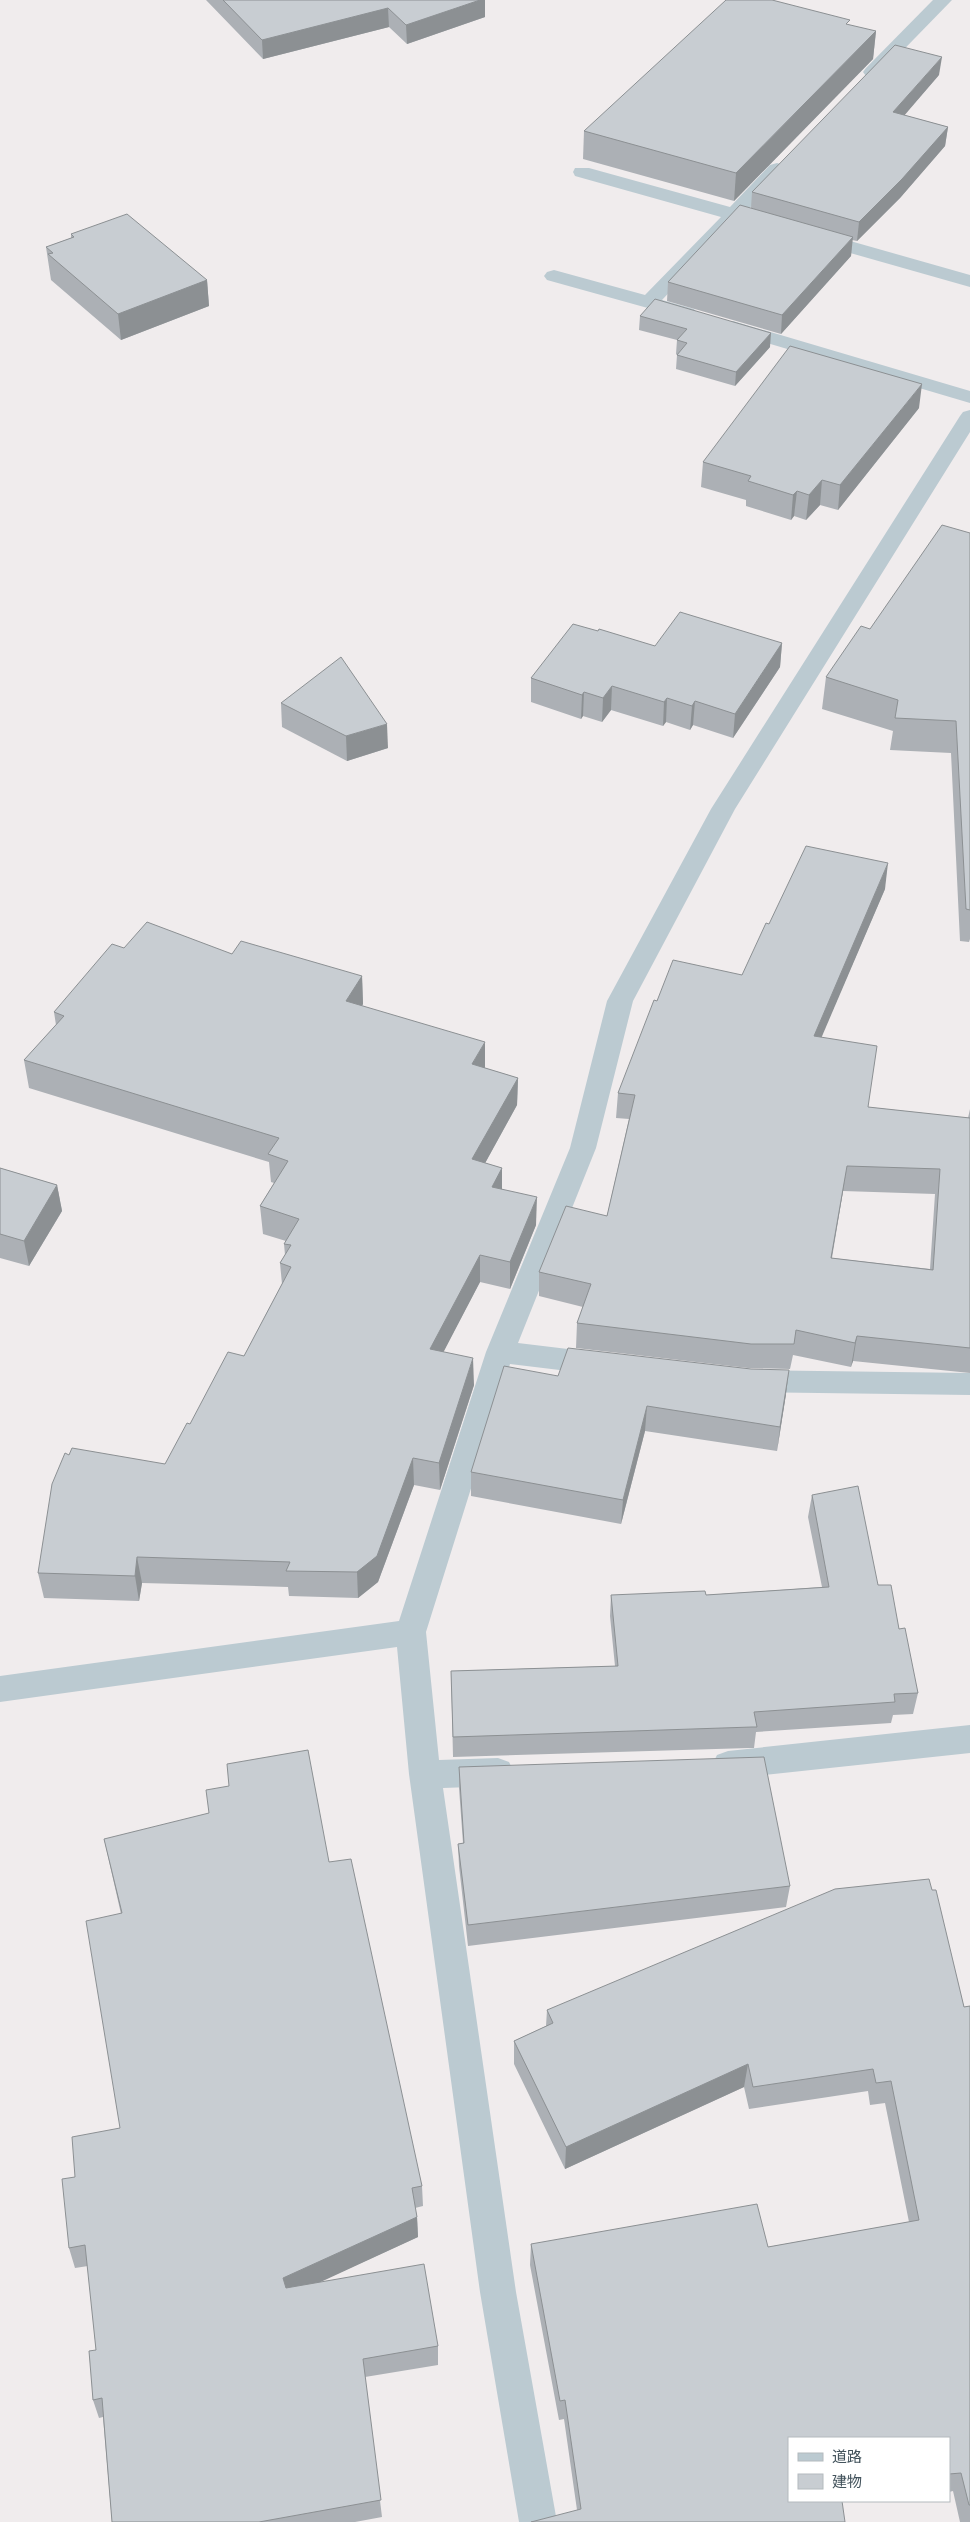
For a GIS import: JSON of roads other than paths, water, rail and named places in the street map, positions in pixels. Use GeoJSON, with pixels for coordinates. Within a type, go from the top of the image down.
{"type":"FeatureCollection","features":[{"type":"Feature","properties":{"kind":"street"},"geometry":{"type":"LineString","coordinates":[[859,86],[943,0]]}},
{"type":"Feature","properties":{"kind":"street"},"geometry":{"type":"LineString","coordinates":[[649,302],[789,157]]}},
{"type":"Feature","properties":{"kind":"street"},"geometry":{"type":"LineString","coordinates":[[582,172],[762,222]]}},
{"type":"Feature","properties":{"kind":"street"},"geometry":{"type":"LineString","coordinates":[[799,233],[970,281]]}},
{"type":"Feature","properties":{"kind":"street"},"geometry":{"type":"LineString","coordinates":[[554,276],[649,302],[970,397]]}},
{"type":"Feature","properties":{"kind":"street"},"geometry":{"type":"LineString","coordinates":[[538,2522],[498,2292],[425,1774],[411,1632],[500,1352],[583,1148],[620,1001],[723,809],[970,416]]}},
{"type":"Feature","properties":{"kind":"street"},"geometry":{"type":"LineString","coordinates":[[500,1352],[629,1367]]}},
{"type":"Feature","properties":{"kind":"street"},"geometry":{"type":"LineString","coordinates":[[728,1379],[748,1381],[970,1384]]}},
{"type":"Feature","properties":{"kind":"street"},"geometry":{"type":"LineString","coordinates":[[0,1689],[411,1632]]}},
{"type":"Feature","properties":{"kind":"street"},"geometry":{"type":"LineString","coordinates":[[700,1766],[749,1764],[970,1739]]}},
{"type":"Feature","properties":{"kind":"street"},"geometry":{"type":"LineString","coordinates":[[425,1774],[523,1771]]}}]}
